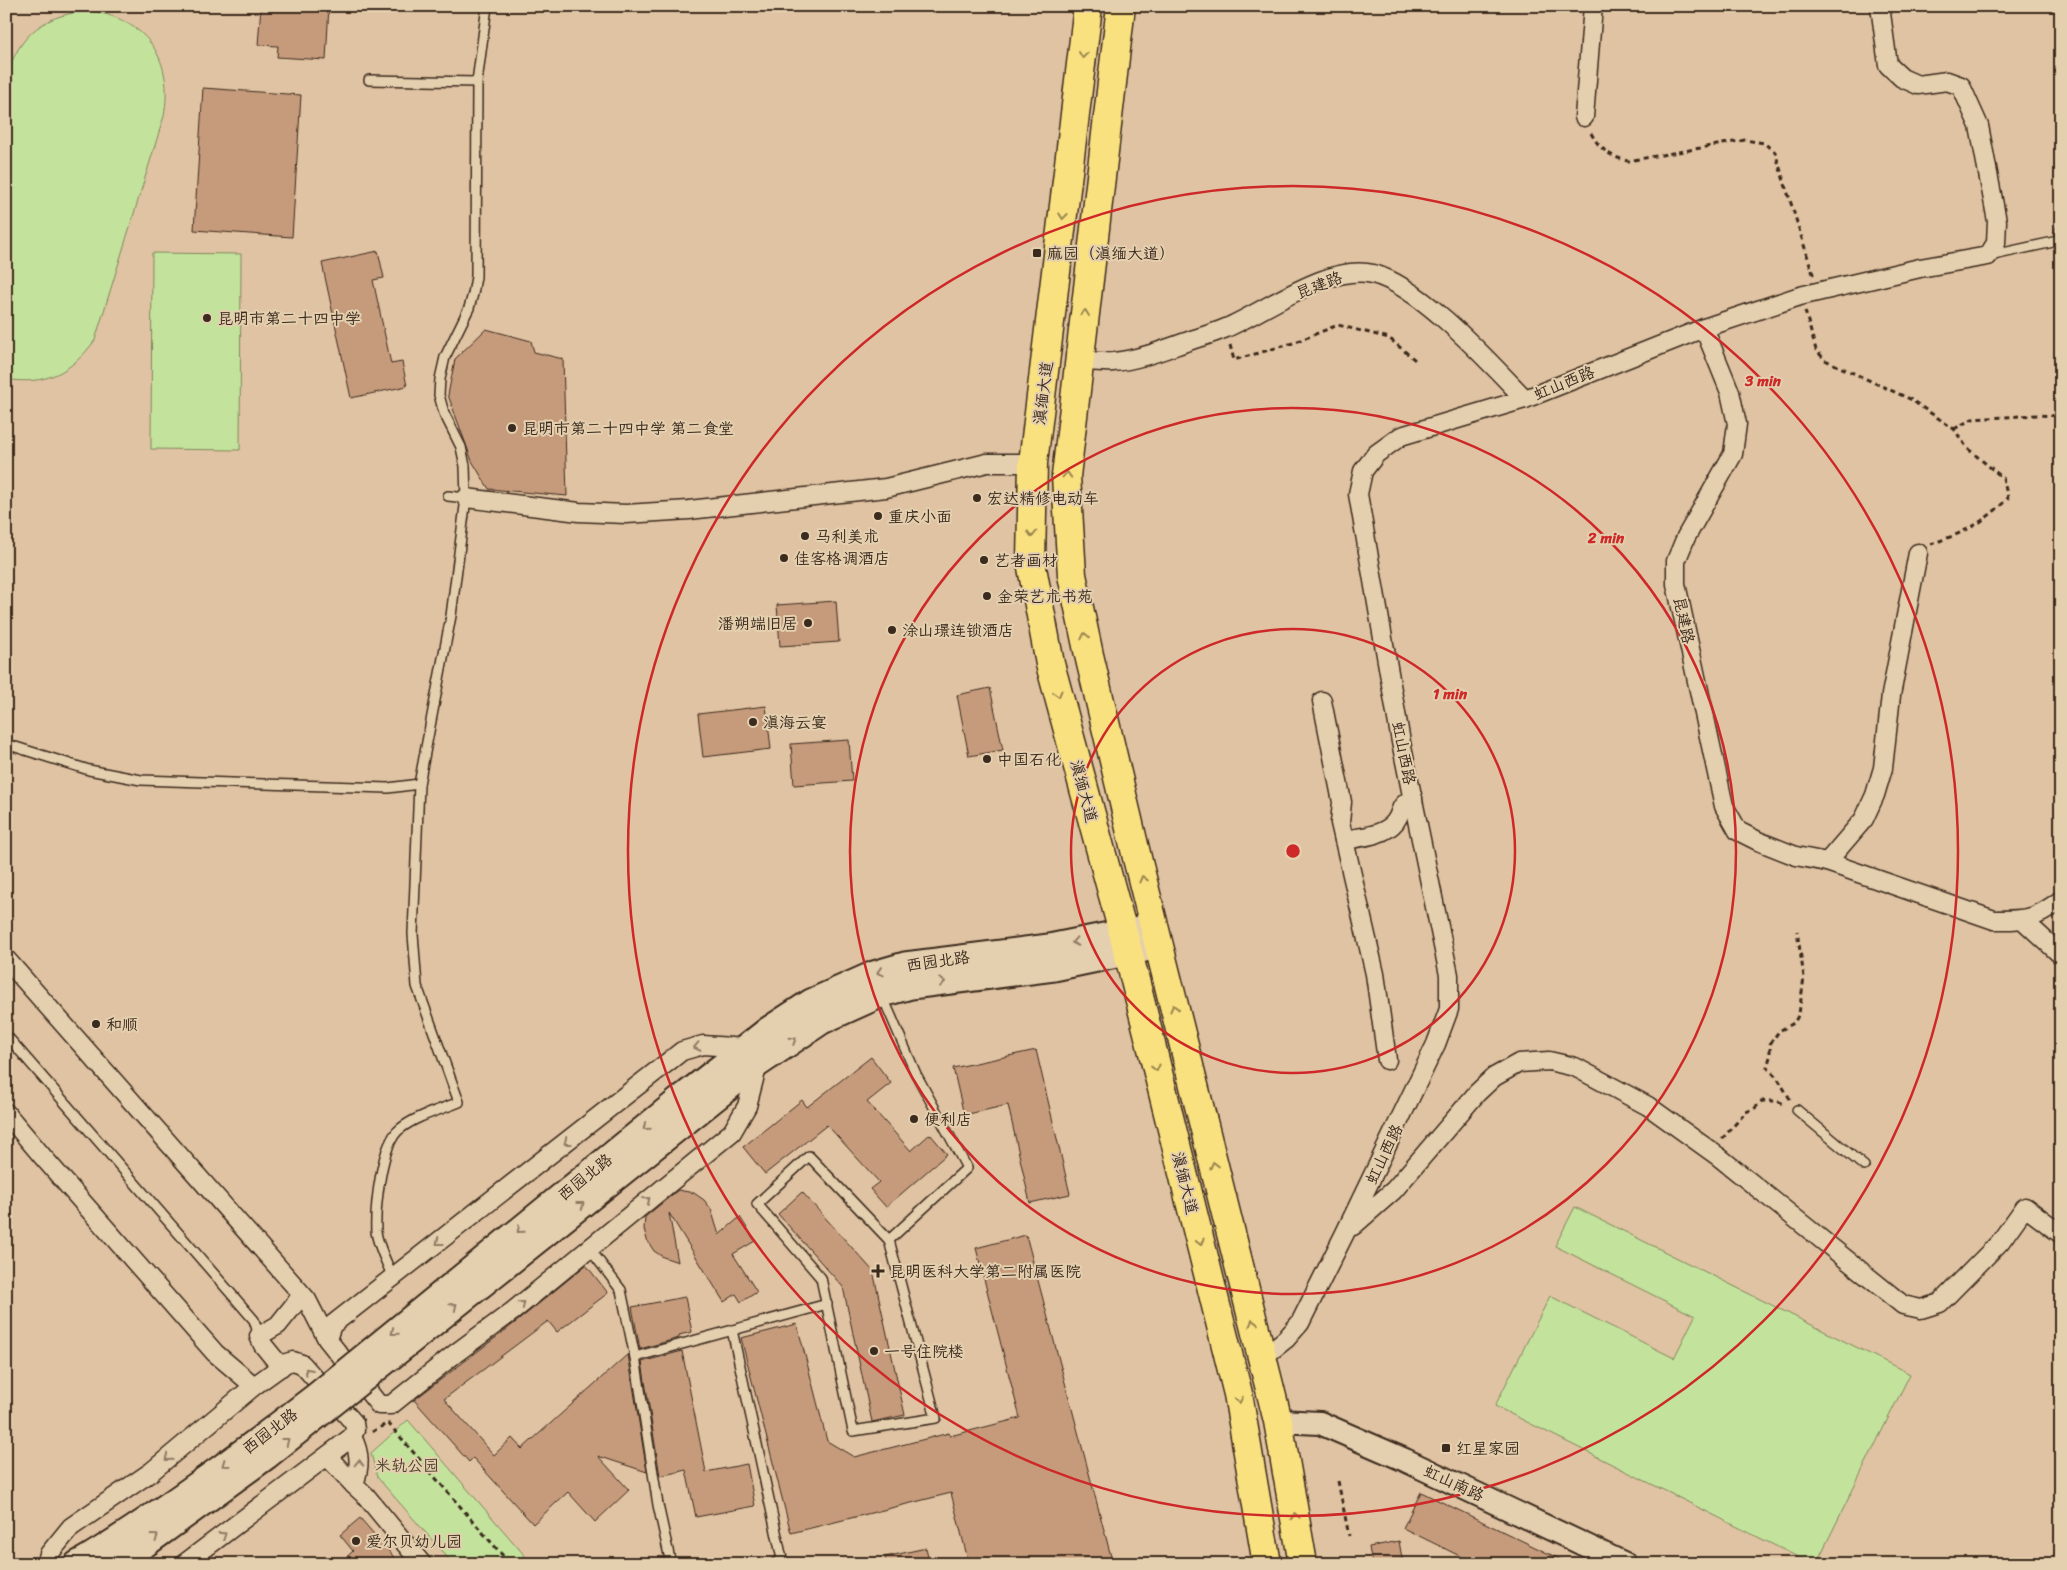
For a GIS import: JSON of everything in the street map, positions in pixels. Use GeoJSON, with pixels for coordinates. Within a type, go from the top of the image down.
{"type":"FeatureCollection","features":[{"type":"Feature","properties":{"kind":"main road","name":"滇缅大道"},"geometry":{"type":"LineString","coordinates":[[1088,6],[1034,463],[1031,562],[1050,664],[1125,942],[1238,1394],[1267,1564]]}},
{"type":"Feature","properties":{"kind":"main road","name":"滇缅大道"},"geometry":{"type":"LineString","coordinates":[[1121,6],[1066,476],[1072,575],[1089,655],[1156,936],[1278,1421],[1303,1564]]}},
{"type":"Feature","properties":{"kind":"main road","name":"西园北路"},"geometry":{"type":"LineString","coordinates":[[752,1056],[768,1030],[811,1002],[874,974],[905,965],[1049,948],[1125,942],[1156,936]]}},
{"type":"Feature","properties":{"kind":"main road","name":"西园北路"},"geometry":{"type":"LineString","coordinates":[[84,1560],[137,1528],[256,1442],[752,1056],[882,994],[911,986],[1054,968],[1125,942]]}},
{"type":"Feature","properties":{"kind":"main road","name":"西园北路"},"geometry":{"type":"LineString","coordinates":[[115,1564],[267,1456],[691,1104]]}},
{"type":"Feature","properties":{"kind":"street"},"geometry":{"type":"LineString","coordinates":[[1584,117],[1593,6]]}},
{"type":"Feature","properties":{"kind":"street"},"geometry":{"type":"LineString","coordinates":[[1880,6],[1888,65],[1902,78],[1918,85],[1947,81],[1961,86],[1979,126],[1997,221],[1996,243],[1988,256]]}},
{"type":"Feature","properties":{"kind":"street","name":"虹山西路"},"geometry":{"type":"LineString","coordinates":[[1262,1358],[1286,1340],[1300,1323],[1432,1053],[1449,1009],[1449,975],[1413,798],[1358,494],[1363,471],[1376,454],[1401,436],[1525,399],[1704,328],[1800,296],[1920,268],[1988,256]]}},
{"type":"Feature","properties":{"kind":"street","name":"昆建路"},"geometry":{"type":"LineString","coordinates":[[1079,360],[1113,362],[1145,356],[1226,328],[1313,284],[1343,273],[1373,274],[1397,284],[1426,304],[1471,344],[1525,399]]}},
{"type":"Feature","properties":{"kind":"street","name":"昆建路"},"geometry":{"type":"LineString","coordinates":[[1704,328],[1730,392],[1737,424],[1733,454],[1686,536],[1676,561],[1676,584],[1724,806],[1738,831],[1796,856],[1827,862],[1994,920],[2023,920]]}},
{"type":"Feature","properties":{"kind":"street"},"geometry":{"type":"LineString","coordinates":[[466,498],[579,512],[626,514],[699,509],[886,488],[987,463],[1034,463]]}},
{"type":"Feature","properties":{"kind":"street"},"geometry":{"type":"LineString","coordinates":[[1827,862],[1864,819],[1875,795],[1883,768],[1893,686],[1918,554]]}},
{"type":"Feature","properties":{"kind":"street"},"geometry":{"type":"LineString","coordinates":[[1322,701],[1342,802],[1340,822],[1375,974],[1387,1060]]}},
{"type":"Feature","properties":{"kind":"street"},"geometry":{"type":"LineString","coordinates":[[1344,840],[1384,831],[1395,822],[1401,805],[1413,798]]}},
{"type":"Feature","properties":{"kind":"street"},"geometry":{"type":"LineString","coordinates":[[2061,900],[2042,914],[2023,920],[2061,955]]}},
{"type":"Feature","properties":{"kind":"street"},"geometry":{"type":"LineString","coordinates":[[6,959],[307,1300],[326,1340],[387,1414]]}},
{"type":"Feature","properties":{"kind":"street"},"geometry":{"type":"LineString","coordinates":[[326,1340],[332,1325],[682,1051],[703,1045],[752,1056],[747,1106],[732,1132],[513,1310],[390,1405],[387,1414]]}},
{"type":"Feature","properties":{"kind":"street"},"geometry":{"type":"LineString","coordinates":[[1345,1234],[1394,1190],[1477,1093],[1494,1077],[1519,1063],[1549,1061],[1575,1067],[1648,1106],[1713,1152],[1903,1305],[1921,1309],[1940,1303],[2000,1242],[2025,1207],[2061,1234]]}},
{"type":"Feature","properties":{"kind":"street"},"geometry":{"type":"LineString","coordinates":[[6,1113],[42,1157],[215,1354],[254,1386]]}},
{"type":"Feature","properties":{"kind":"street"},"geometry":{"type":"LineString","coordinates":[[281,1367],[263,1345],[259,1336],[278,1325],[302,1295]]}},
{"type":"Feature","properties":{"kind":"street"},"geometry":{"type":"LineString","coordinates":[[46,1564],[49,1554],[71,1527],[151,1472],[254,1386],[293,1361],[302,1364],[354,1423],[355,1430],[352,1437],[184,1564]]}},
{"type":"Feature","properties":{"kind":"street","name":"虹山南路"},"geometry":{"type":"LineString","coordinates":[[1278,1421],[1320,1423],[1405,1460],[1625,1564]]}},
{"type":"Feature","properties":{"kind":"street"},"geometry":{"type":"LineString","coordinates":[[352,1437],[359,1450],[359,1469],[354,1485]]}},
{"type":"Feature","properties":{"kind":"street"},"geometry":{"type":"LineString","coordinates":[[327,1456],[366,1496],[422,1564]]}},
{"type":"Feature","properties":{"kind":"lane"},"geometry":{"type":"LineString","coordinates":[[393,1278],[376,1232],[378,1194],[384,1156],[398,1130],[409,1123],[459,1102],[417,986],[413,934],[419,784],[451,616],[466,498],[465,466],[461,447],[444,413],[439,395],[440,379],[445,357],[469,308],[476,278],[477,82],[487,6]]}},
{"type":"Feature","properties":{"kind":"lane"},"geometry":{"type":"LineString","coordinates":[[2055,6],[2061,9]]}},
{"type":"Feature","properties":{"kind":"lane"},"geometry":{"type":"LineString","coordinates":[[368,80],[477,82]]}},
{"type":"Feature","properties":{"kind":"lane"},"geometry":{"type":"LineString","coordinates":[[1988,256],[2059,245],[2061,229]]}},
{"type":"Feature","properties":{"kind":"lane"},"geometry":{"type":"LineString","coordinates":[[448,496],[466,498]]}},
{"type":"Feature","properties":{"kind":"lane"},"geometry":{"type":"LineString","coordinates":[[6,744],[89,770],[140,780],[388,788],[419,784]]}},
{"type":"Feature","properties":{"kind":"lane"},"geometry":{"type":"LineString","coordinates":[[882,994],[916,1074],[967,1168],[888,1240]]}},
{"type":"Feature","properties":{"kind":"lane"},"geometry":{"type":"LineString","coordinates":[[6,1035],[254,1320],[259,1336]]}},
{"type":"Feature","properties":{"kind":"lane"},"geometry":{"type":"LineString","coordinates":[[1797,1110],[1864,1166]]}},
{"type":"Feature","properties":{"kind":"lane"},"geometry":{"type":"LineString","coordinates":[[809,1156],[888,1240],[936,1418],[853,1431],[821,1278],[757,1204],[809,1156]]}},
{"type":"Feature","properties":{"kind":"lane"},"geometry":{"type":"LineString","coordinates":[[589,1248],[621,1290],[635,1357],[658,1504],[671,1564]]}},
{"type":"Feature","properties":{"kind":"lane"},"geometry":{"type":"LineString","coordinates":[[635,1357],[827,1304]]}},
{"type":"Feature","properties":{"kind":"lane"},"geometry":{"type":"LineString","coordinates":[[732,1330],[782,1559],[774,1564]]}},
{"type":"Feature","properties":{"kind":"path"},"geometry":{"type":"LineString","coordinates":[[1584,117],[1600,148],[1615,158],[1628,161],[1745,140],[1764,143],[1775,152],[1813,274],[1809,280]]}},
{"type":"Feature","properties":{"kind":"path"},"geometry":{"type":"LineString","coordinates":[[1800,296],[1816,350],[1825,360],[1910,399],[1954,429],[1967,448],[2003,478],[2008,498],[1991,516],[1979,524],[1927,546],[1918,554]]}},
{"type":"Feature","properties":{"kind":"path"},"geometry":{"type":"LineString","coordinates":[[1226,328],[1234,360],[1293,343],[1338,325],[1389,338],[1415,360]]}},
{"type":"Feature","properties":{"kind":"path"},"geometry":{"type":"LineString","coordinates":[[1954,429],[1972,419],[2037,415],[2061,416]]}},
{"type":"Feature","properties":{"kind":"path"},"geometry":{"type":"LineString","coordinates":[[1797,931],[1804,977],[1799,1014],[1794,1024],[1779,1031],[1770,1044],[1770,1057],[1767,1067],[1778,1078],[1797,1110]]}},
{"type":"Feature","properties":{"kind":"path"},"geometry":{"type":"LineString","coordinates":[[1713,1152],[1746,1112],[1755,1108],[1762,1101],[1777,1102],[1797,1110]]}},
{"type":"Feature","properties":{"kind":"path"},"geometry":{"type":"LineString","coordinates":[[352,1437],[376,1432],[387,1414],[510,1564]]}},
{"type":"Feature","properties":{"kind":"path"},"geometry":{"type":"LineString","coordinates":[[1338,1482],[1349,1536]]}},
{"type":"Feature","properties":{"kind":"green space"},"geometry":{"type":"Polygon","coordinates":[[[92,11],[112,16],[128,24],[142,34],[153,46],[165,77],[164,116],[95,340],[77,361],[56,374],[33,380],[6,379],[6,78],[18,49],[37,28],[61,16],[92,11]]]}},
{"type":"Feature","properties":{"kind":"green space"},"geometry":{"type":"Polygon","coordinates":[[[152,253],[241,254],[240,450],[151,449],[152,253]]]}},
{"type":"Feature","properties":{"kind":"green space"},"geometry":{"type":"Polygon","coordinates":[[[1575,1207],[1910,1374],[1816,1564],[1812,1564],[1495,1406],[1550,1296],[1674,1358],[1695,1316],[1555,1246],[1575,1207]]]}},
{"type":"Feature","properties":{"kind":"green space","name":"米轨公园"},"geometry":{"type":"Polygon","coordinates":[[[408,1420],[532,1564],[453,1564],[377,1477],[371,1453],[408,1420]]]}},
{"type":"Feature","properties":{"kind":"building"},"geometry":{"type":"Polygon","coordinates":[[[261,6],[329,6],[326,60],[277,57],[278,46],[258,45],[261,6]]]}},
{"type":"Feature","properties":{"kind":"building"},"geometry":{"type":"Polygon","coordinates":[[[203,88],[301,95],[292,237],[194,230],[203,88]]]}},
{"type":"Feature","properties":{"kind":"building"},"geometry":{"type":"Polygon","coordinates":[[[378,251],[384,278],[373,280],[391,364],[402,362],[407,386],[351,398],[322,263],[378,251]]]}},
{"type":"Feature","properties":{"kind":"building","name":"昆明市第二十四中学 第二食堂"},"geometry":{"type":"Polygon","coordinates":[[[486,329],[531,341],[534,352],[563,359],[567,496],[489,489],[472,461],[448,395],[455,359],[486,329]]]}},
{"type":"Feature","properties":{"kind":"building","name":"潘朔端旧居"},"geometry":{"type":"Polygon","coordinates":[[[836,601],[839,642],[780,646],[777,605],[836,601]]]}},
{"type":"Feature","properties":{"kind":"building"},"geometry":{"type":"Polygon","coordinates":[[[990,688],[1003,750],[969,756],[957,695],[990,688]]]}},
{"type":"Feature","properties":{"kind":"building"},"geometry":{"type":"Polygon","coordinates":[[[766,706],[771,749],[703,757],[698,714],[766,706]]]}},
{"type":"Feature","properties":{"kind":"building"},"geometry":{"type":"Polygon","coordinates":[[[849,740],[852,781],[794,785],[791,744],[849,740]]]}},
{"type":"Feature","properties":{"kind":"building"},"geometry":{"type":"Polygon","coordinates":[[[1036,1050],[1070,1194],[1030,1203],[1008,1105],[964,1115],[953,1068],[1036,1050]]]}},
{"type":"Feature","properties":{"kind":"building"},"geometry":{"type":"Polygon","coordinates":[[[871,1057],[891,1083],[867,1102],[911,1151],[930,1134],[947,1154],[886,1207],[870,1189],[879,1182],[827,1125],[765,1174],[743,1147],[802,1100],[807,1107],[871,1057]]]}},
{"type":"Feature","properties":{"kind":"building"},"geometry":{"type":"Polygon","coordinates":[[[678,1190],[694,1193],[704,1200],[711,1209],[719,1235],[740,1217],[755,1241],[733,1254],[757,1292],[741,1302],[736,1294],[724,1302],[669,1213],[678,1262],[663,1257],[654,1251],[647,1240],[644,1229],[645,1217],[678,1190]]]}},
{"type":"Feature","properties":{"kind":"building","name":"一号住院楼"},"geometry":{"type":"Polygon","coordinates":[[[802,1192],[873,1271],[905,1415],[872,1422],[843,1287],[778,1214],[802,1192]]]}},
{"type":"Feature","properties":{"kind":"building"},"geometry":{"type":"Polygon","coordinates":[[[1026,1235],[1113,1564],[969,1564],[951,1493],[791,1533],[741,1338],[797,1324],[827,1441],[854,1457],[949,1433],[950,1436],[1020,1418],[976,1248],[1026,1235]]]}},
{"type":"Feature","properties":{"kind":"building"},"geometry":{"type":"Polygon","coordinates":[[[586,1265],[608,1293],[557,1332],[548,1321],[444,1399],[494,1455],[512,1438],[522,1449],[628,1354],[647,1472],[598,1456],[629,1490],[595,1522],[568,1492],[533,1524],[473,1458],[469,1462],[414,1400],[520,1319],[586,1265]]]}},
{"type":"Feature","properties":{"kind":"building"},"geometry":{"type":"Polygon","coordinates":[[[685,1297],[692,1332],[679,1335],[679,1338],[640,1349],[632,1307],[685,1297]]]}},
{"type":"Feature","properties":{"kind":"building"},"geometry":{"type":"Polygon","coordinates":[[[682,1351],[706,1472],[747,1464],[755,1506],[696,1517],[686,1470],[660,1476],[642,1362],[682,1351]]]}},
{"type":"Feature","properties":{"kind":"building"},"geometry":{"type":"Polygon","coordinates":[[[1421,1492],[1570,1564],[1476,1564],[1403,1528],[1421,1492]]]}},
{"type":"Feature","properties":{"kind":"building"},"geometry":{"type":"Polygon","coordinates":[[[360,1518],[400,1564],[339,1564],[353,1551],[340,1535],[360,1518]]]}},
{"type":"Feature","properties":{"kind":"building"},"geometry":{"type":"Polygon","coordinates":[[[1399,1541],[1403,1564],[1372,1564],[1369,1547],[1399,1541]]]}},
{"type":"Feature","properties":{"kind":"building"},"geometry":{"type":"Polygon","coordinates":[[[926,1548],[930,1564],[886,1564],[885,1557],[926,1548]]]}},
{"type":"Feature","properties":{"kind":"place","name":"麻园（滇缅大道）"},"geometry":{"type":"Point","coordinates":[1037,253]}},
{"type":"Feature","properties":{"kind":"place","name":"昆明市第二十四中学"},"geometry":{"type":"Point","coordinates":[207,318]}},
{"type":"Feature","properties":{"kind":"place","name":"昆明市第二十四中学 第二食堂"},"geometry":{"type":"Point","coordinates":[512,428]}},
{"type":"Feature","properties":{"kind":"place","name":"宏达精修电动车"},"geometry":{"type":"Point","coordinates":[977,498]}},
{"type":"Feature","properties":{"kind":"place","name":"重庆小面"},"geometry":{"type":"Point","coordinates":[878,516]}},
{"type":"Feature","properties":{"kind":"place","name":"马利美术"},"geometry":{"type":"Point","coordinates":[805,536]}},
{"type":"Feature","properties":{"kind":"place","name":"佳客格调酒店"},"geometry":{"type":"Point","coordinates":[784,558]}},
{"type":"Feature","properties":{"kind":"place","name":"艺者画材"},"geometry":{"type":"Point","coordinates":[984,560]}},
{"type":"Feature","properties":{"kind":"place","name":"金荣艺术书苑"},"geometry":{"type":"Point","coordinates":[987,596]}},
{"type":"Feature","properties":{"kind":"place","name":"潘朔端旧居"},"geometry":{"type":"Point","coordinates":[808,623]}},
{"type":"Feature","properties":{"kind":"place","name":"涂山璟连锁酒店"},"geometry":{"type":"Point","coordinates":[892,630]}},
{"type":"Feature","properties":{"kind":"place","name":"滇海云宴"},"geometry":{"type":"Point","coordinates":[753,722]}},
{"type":"Feature","properties":{"kind":"place","name":"中国石化"},"geometry":{"type":"Point","coordinates":[987,759]}},
{"type":"Feature","properties":{"kind":"place","name":"和顺"},"geometry":{"type":"Point","coordinates":[96,1024]}},
{"type":"Feature","properties":{"kind":"place","name":"便利店"},"geometry":{"type":"Point","coordinates":[914,1119]}},
{"type":"Feature","properties":{"kind":"place","name":"昆明医科大学第二附属医院"},"geometry":{"type":"Point","coordinates":[878,1271]}},
{"type":"Feature","properties":{"kind":"place","name":"一号住院楼"},"geometry":{"type":"Point","coordinates":[874,1351]}},
{"type":"Feature","properties":{"kind":"place","name":"红星家园"},"geometry":{"type":"Point","coordinates":[1446,1448]}},
{"type":"Feature","properties":{"kind":"place","name":"爱尔贝幼儿园"},"geometry":{"type":"Point","coordinates":[356,1541]}}]}
